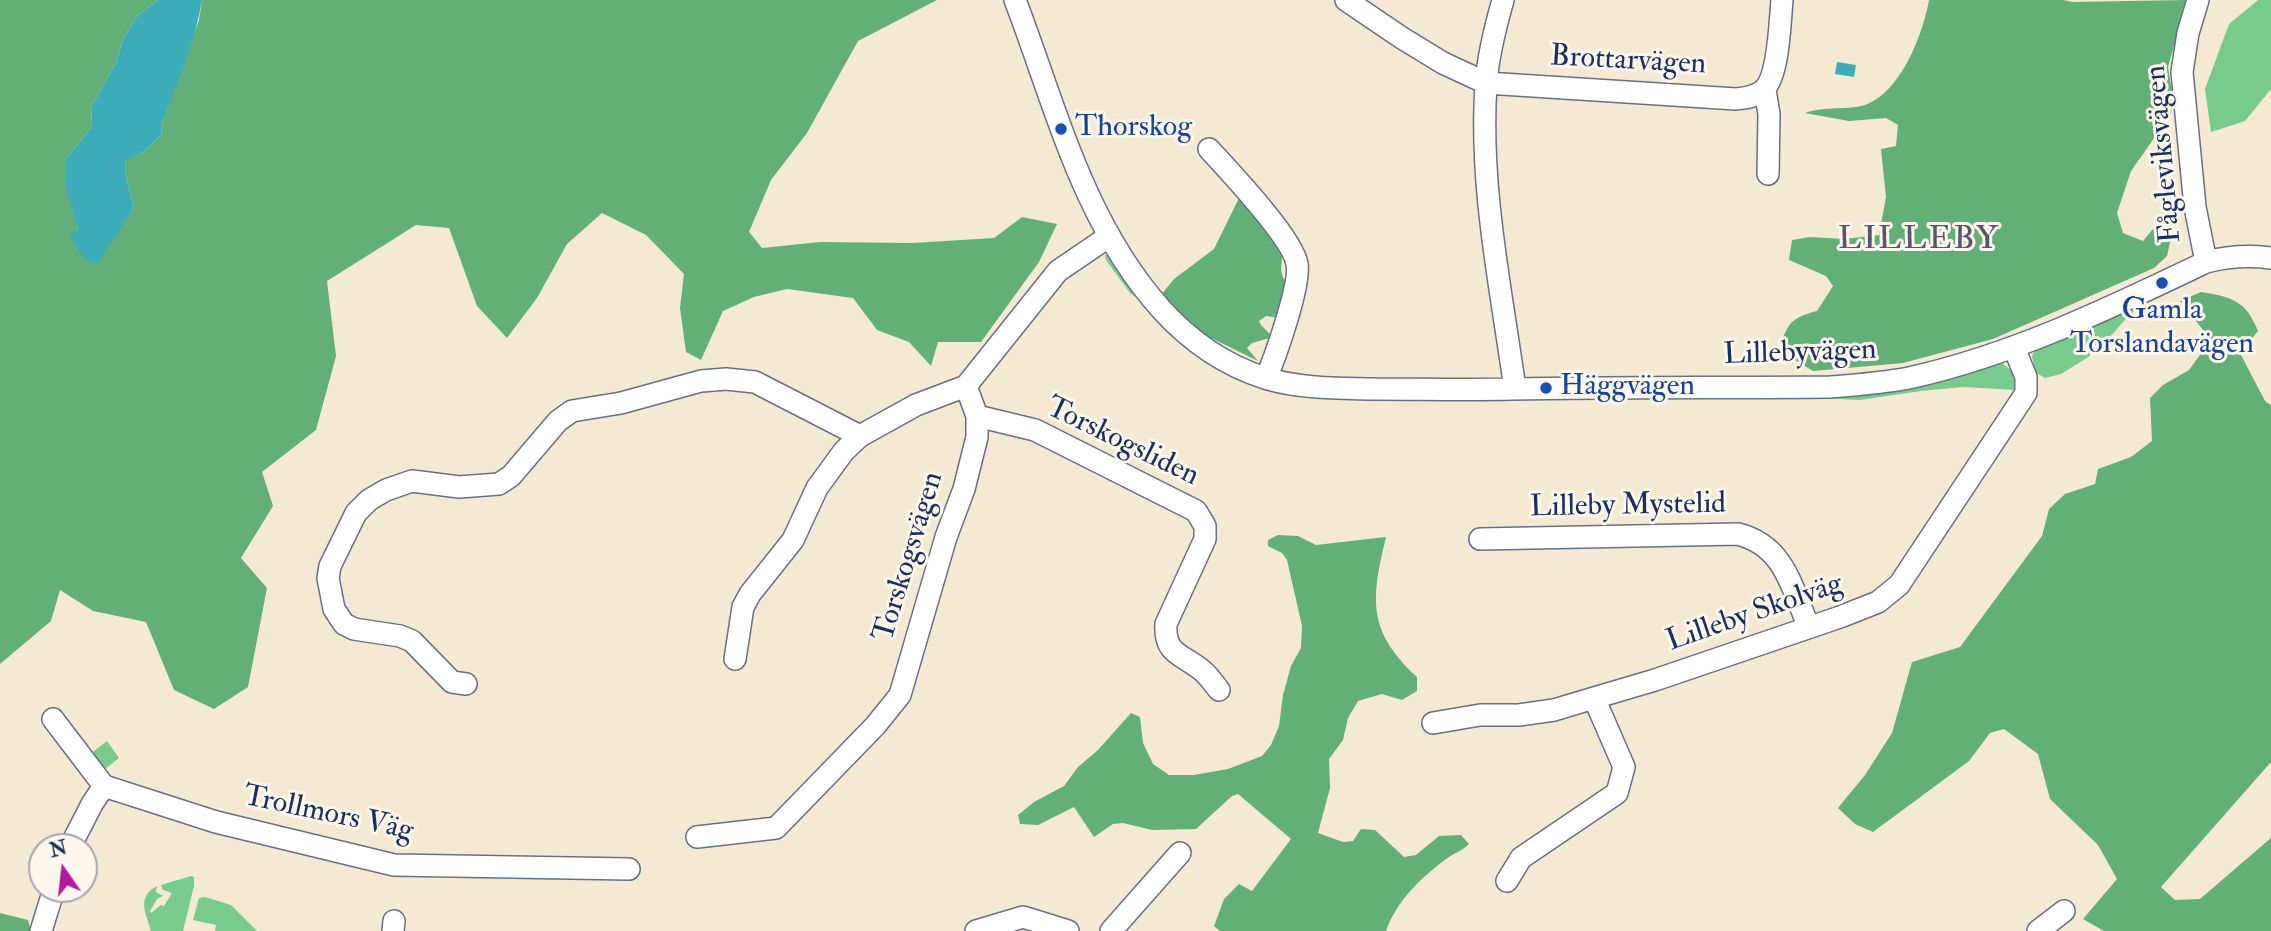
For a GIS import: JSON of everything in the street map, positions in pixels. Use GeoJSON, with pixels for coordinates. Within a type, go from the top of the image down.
{"type":"FeatureCollection","features":[{"type":"Feature","properties":{"kind":"street","name":"Lillebyvägen"},"geometry":{"type":"LineString","coordinates":[[1015,0],[1061,129],[1108,237],[1143,287],[1187,335],[1209,352],[1266,378],[1327,388],[1830,387],[1878,383],[1950,368],[2014,348],[2206,262],[2228,257],[2271,258]]}},
{"type":"Feature","properties":{"kind":"street"},"geometry":{"type":"LineString","coordinates":[[1346,0],[1443,63],[1486,83]]}},
{"type":"Feature","properties":{"kind":"street"},"geometry":{"type":"LineString","coordinates":[[1503,0],[1491,45],[1485,122],[1490,220],[1515,389]]}},
{"type":"Feature","properties":{"kind":"street"},"geometry":{"type":"LineString","coordinates":[[1768,174],[1769,114],[1765,90],[1774,65],[1782,0]]}},
{"type":"Feature","properties":{"kind":"street","name":"Fågleviksvägen"},"geometry":{"type":"LineString","coordinates":[[2198,0],[2188,33],[2182,72],[2195,207],[2206,262]]}},
{"type":"Feature","properties":{"kind":"street","name":"Brottarvägen"},"geometry":{"type":"LineString","coordinates":[[1486,83],[1736,99],[1752,97],[1765,90]]}},
{"type":"Feature","properties":{"kind":"street"},"geometry":{"type":"LineString","coordinates":[[1209,149],[1267,217],[1288,245],[1297,264],[1296,283],[1266,378]]}},
{"type":"Feature","properties":{"kind":"street"},"geometry":{"type":"LineString","coordinates":[[735,659],[743,607],[750,594],[793,540],[817,488],[844,451],[860,436],[916,405],[966,386],[1058,271],[1108,237]]}},
{"type":"Feature","properties":{"kind":"street","name":"Lilleby Skolväg"},"geometry":{"type":"LineString","coordinates":[[1433,723],[1480,715],[1519,715],[1554,710],[1655,680],[1878,602],[1899,584],[2026,393],[2026,377],[2014,348]]}},
{"type":"Feature","properties":{"kind":"street"},"geometry":{"type":"LineString","coordinates":[[467,684],[452,682],[412,640],[354,629],[344,624],[334,608],[328,578],[330,566],[356,513],[369,500],[386,490],[412,481],[459,487],[499,484],[512,476],[558,421],[572,411],[621,403],[701,381],[726,379],[755,382],[860,436]]}},
{"type":"Feature","properties":{"kind":"street","name":"Torskogsvägen"},"geometry":{"type":"LineString","coordinates":[[697,837],[776,828],[874,726],[900,695],[946,537],[964,489],[977,437],[976,416],[966,386]]}},
{"type":"Feature","properties":{"kind":"street","name":"Torskogsliden"},"geometry":{"type":"LineString","coordinates":[[976,416],[1035,430],[1196,511],[1205,526],[1205,539],[1166,624],[1165,632],[1171,650],[1204,672],[1219,690]]}},
{"type":"Feature","properties":{"kind":"street","name":"Lilleby Mystelid"},"geometry":{"type":"LineString","coordinates":[[1480,540],[1738,534],[1755,538],[1777,556],[1809,626]]}},
{"type":"Feature","properties":{"kind":"street"},"geometry":{"type":"LineString","coordinates":[[1507,881],[1521,858],[1617,793],[1624,766],[1594,698]]}},
{"type":"Feature","properties":{"kind":"street"},"geometry":{"type":"LineString","coordinates":[[53,719],[104,786],[77,833]]}},
{"type":"Feature","properties":{"kind":"street","name":"Trollmors Väg"},"geometry":{"type":"LineString","coordinates":[[104,786],[216,822],[394,865],[629,869]]}},
{"type":"Feature","properties":{"kind":"street"},"geometry":{"type":"LineString","coordinates":[[1111,931],[1180,853]]}},
{"type":"Feature","properties":{"kind":"street"},"geometry":{"type":"LineString","coordinates":[[41,931],[50,903]]}},
{"type":"Feature","properties":{"kind":"street"},"geometry":{"type":"LineString","coordinates":[[2038,931],[2064,911]]}},
{"type":"Feature","properties":{"kind":"street"},"geometry":{"type":"LineString","coordinates":[[976,931],[1023,917],[1068,931]]}},
{"type":"Feature","properties":{"kind":"green space"},"geometry":{"type":"Polygon","coordinates":[[[0,0],[158,0],[137,16],[123,39],[116,63],[92,105],[91,128],[65,160],[78,231],[70,235],[120,227],[134,208],[125,172],[126,159],[141,154],[161,135],[162,124],[199,20],[202,0],[937,0],[858,41],[807,133],[771,180],[749,232],[762,248],[820,242],[913,243],[994,238],[1022,217],[1057,224],[1039,262],[981,342],[938,342],[931,366],[909,342],[877,330],[853,298],[787,289],[754,297],[723,311],[701,360],[686,352],[680,308],[684,274],[646,235],[602,213],[567,244],[537,298],[507,338],[477,306],[449,228],[416,225],[327,281],[336,356],[316,430],[262,472],[273,506],[241,558],[267,588],[248,687],[214,709],[174,690],[146,622],[93,611],[60,590],[51,621],[0,664],[0,0]]]}},
{"type":"Feature","properties":{"kind":"green space"},"geometry":{"type":"Polygon","coordinates":[[[1929,0],[2187,0],[2168,67],[2172,92],[2171,114],[2131,171],[2117,213],[2123,233],[2143,241],[2158,223],[2171,238],[2167,256],[2154,268],[1993,339],[1903,363],[1813,371],[1795,360],[1781,343],[1790,325],[1803,315],[1817,311],[1833,286],[1826,276],[1789,260],[1792,240],[1879,235],[1886,197],[1881,149],[1896,146],[1898,125],[1886,118],[1849,121],[1805,113],[1865,105],[1889,88],[1916,45],[1929,0]]]}},
{"type":"Feature","properties":{"kind":"green space"},"geometry":{"type":"Polygon","coordinates":[[[2258,0],[2271,0],[2271,89],[2245,121],[2211,132],[2205,89],[2229,24],[2258,0]]]}},
{"type":"Feature","properties":{"kind":"green space"},"geometry":{"type":"Polygon","coordinates":[[[1241,194],[1277,243],[1282,253],[1282,275],[1288,284],[1279,318],[1266,316],[1259,321],[1273,337],[1252,343],[1247,348],[1258,361],[1205,335],[1161,295],[1174,279],[1214,249],[1241,194]]]}},
{"type":"Feature","properties":{"kind":"green space"},"geometry":{"type":"Polygon","coordinates":[[[1105,255],[1110,255],[1144,303],[1130,293],[1105,255]]]}},
{"type":"Feature","properties":{"kind":"green space"},"geometry":{"type":"Polygon","coordinates":[[[2201,292],[2229,298],[2243,306],[2253,321],[2258,331],[2240,353],[2265,401],[2271,405],[2271,762],[2161,887],[2175,900],[2200,899],[2271,838],[2271,931],[2104,931],[2083,919],[2117,879],[2098,845],[2050,799],[2038,754],[2004,729],[1990,733],[1969,761],[1873,832],[1855,824],[1838,808],[1865,775],[1892,733],[1912,662],[1960,647],[2042,536],[2049,509],[2065,494],[2095,484],[2098,469],[2131,457],[2152,441],[2150,398],[2163,385],[2189,370],[2211,340],[2180,301],[2201,292]]]}},
{"type":"Feature","properties":{"kind":"green space"},"geometry":{"type":"Polygon","coordinates":[[[2134,307],[2136,310],[2107,340],[2096,345],[2090,341],[2085,346],[2090,351],[2090,356],[2061,374],[2045,378],[2035,372],[2032,356],[2036,348],[2134,307]]]}},
{"type":"Feature","properties":{"kind":"green space"},"geometry":{"type":"Polygon","coordinates":[[[1998,362],[2012,373],[2016,390],[1964,387],[1860,400],[1770,396],[1998,362]]]}},
{"type":"Feature","properties":{"kind":"green space"},"geometry":{"type":"Polygon","coordinates":[[[1278,535],[1298,536],[1316,545],[1386,537],[1377,579],[1377,613],[1389,644],[1417,677],[1417,691],[1402,700],[1382,694],[1358,701],[1348,718],[1343,740],[1329,759],[1330,788],[1318,833],[1343,842],[1353,841],[1361,829],[1375,830],[1404,857],[1416,855],[1439,836],[1461,835],[1469,844],[1437,866],[1411,890],[1396,909],[1386,931],[1220,931],[1214,926],[1224,899],[1239,884],[1252,891],[1291,839],[1238,794],[1232,796],[1196,829],[1152,830],[1123,823],[1113,824],[1094,837],[1074,807],[1038,825],[1020,824],[1018,815],[1034,802],[1064,786],[1078,767],[1098,750],[1131,713],[1140,717],[1143,743],[1153,764],[1169,775],[1194,775],[1228,769],[1262,756],[1271,745],[1279,726],[1283,695],[1291,666],[1301,648],[1302,626],[1287,560],[1282,553],[1268,546],[1268,540],[1278,535]]]}},
{"type":"Feature","properties":{"kind":"green space"},"geometry":{"type":"Polygon","coordinates":[[[107,741],[119,758],[104,770],[90,754],[107,741]]]}},
{"type":"Feature","properties":{"kind":"green space"},"geometry":{"type":"Polygon","coordinates":[[[194,877],[194,886],[183,931],[151,931],[144,906],[146,895],[157,886],[156,892],[163,896],[157,899],[151,913],[161,905],[164,906],[172,893],[163,890],[161,885],[194,877]]]}},
{"type":"Feature","properties":{"kind":"green space"},"geometry":{"type":"Polygon","coordinates":[[[205,897],[231,905],[257,931],[215,931],[216,925],[193,920],[199,898],[205,897]]]}},
{"type":"Feature","properties":{"kind":"green space"},"geometry":{"type":"Polygon","coordinates":[[[0,913],[28,920],[31,931],[0,931],[0,913]]]}},
{"type":"Feature","properties":{"kind":"water"},"geometry":{"type":"Polygon","coordinates":[[[158,0],[202,0],[190,47],[162,124],[161,135],[141,154],[126,160],[125,172],[134,208],[97,264],[83,258],[69,235],[78,230],[66,187],[65,160],[91,128],[92,105],[116,63],[123,39],[137,16],[158,0]]]}},
{"type":"Feature","properties":{"kind":"water"},"geometry":{"type":"Polygon","coordinates":[[[1837,62],[1856,65],[1854,77],[1835,74],[1837,62]]]}},
{"type":"Feature","properties":{"kind":"place","name":"Thorskog"},"geometry":{"type":"Point","coordinates":[1061,129]}},
{"type":"Feature","properties":{"kind":"place","name":"Gamla Torslandavägen"},"geometry":{"type":"Point","coordinates":[2162,283]}},
{"type":"Feature","properties":{"kind":"place","name":"Häggvägen"},"geometry":{"type":"Point","coordinates":[1546,388]}},
{"type":"Feature","properties":{"kind":"district","name":"LILLEBY"},"geometry":{"type":"Point","coordinates":[1919,241]}}]}
